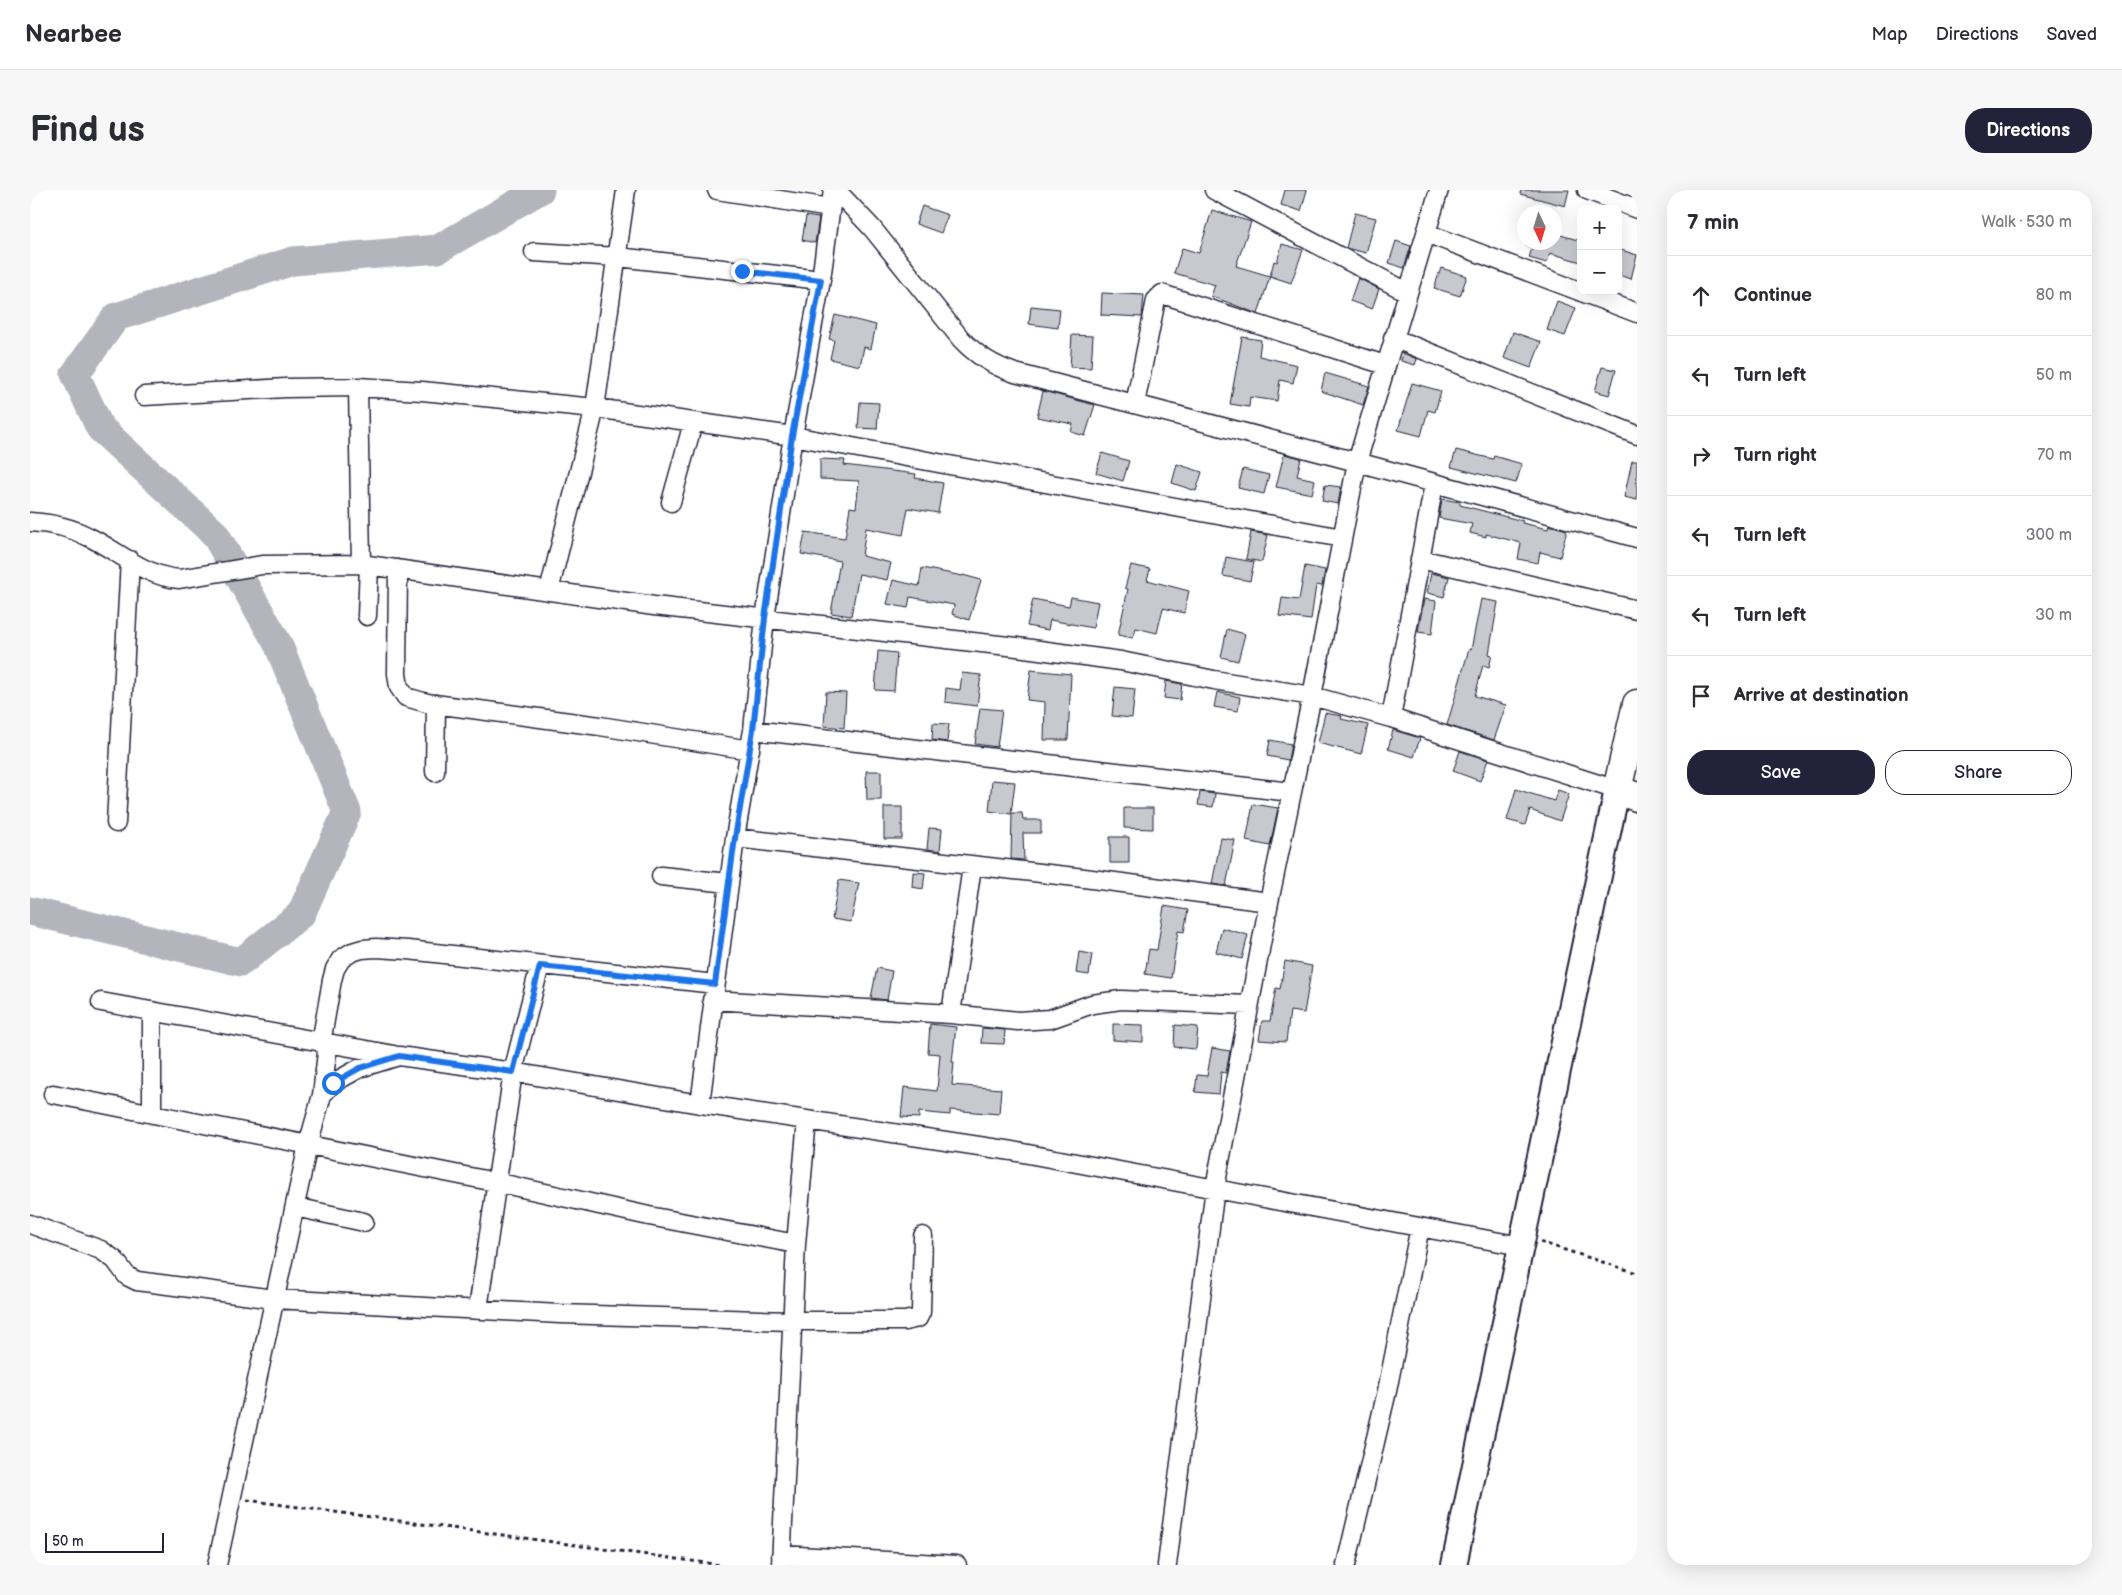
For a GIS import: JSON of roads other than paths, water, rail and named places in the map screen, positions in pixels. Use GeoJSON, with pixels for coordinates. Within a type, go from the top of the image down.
{"type":"FeatureCollection","features":[{"type":"Feature","properties":{"kind":"main road"},"geometry":{"type":"LineString","coordinates":[[1454,1565],[1522,1241],[1627,793],[1637,704]]}},
{"type":"Feature","properties":{"kind":"street"},"geometry":{"type":"LineString","coordinates":[[548,591],[595,408],[618,257],[626,190]]}},
{"type":"Feature","properties":{"kind":"street"},"geometry":{"type":"LineString","coordinates":[[717,190],[830,208]]}},
{"type":"Feature","properties":{"kind":"street"},"geometry":{"type":"LineString","coordinates":[[700,1104],[735,838],[753,730],[765,618],[792,436],[821,280],[830,208],[835,190]]}},
{"type":"Feature","properties":{"kind":"street"},"geometry":{"type":"LineString","coordinates":[[835,190],[872,228],[961,339],[985,360],[1015,373],[1637,538]]}},
{"type":"Feature","properties":{"kind":"street"},"geometry":{"type":"LineString","coordinates":[[1214,190],[1407,292]]}},
{"type":"Feature","properties":{"kind":"street"},"geometry":{"type":"LineString","coordinates":[[1167,1565],[1215,1188],[1269,902],[1312,696],[1356,462],[1439,190]]}},
{"type":"Feature","properties":{"kind":"street"},"geometry":{"type":"LineString","coordinates":[[1587,190],[1637,209]]}},
{"type":"Feature","properties":{"kind":"street"},"geometry":{"type":"LineString","coordinates":[[1426,232],[1637,313]]}},
{"type":"Feature","properties":{"kind":"street"},"geometry":{"type":"LineString","coordinates":[[534,252],[618,257],[821,280]]}},
{"type":"Feature","properties":{"kind":"street"},"geometry":{"type":"LineString","coordinates":[[1135,404],[1156,300],[1162,294],[1385,365]]}},
{"type":"Feature","properties":{"kind":"street"},"geometry":{"type":"LineString","coordinates":[[1393,338],[1637,436]]}},
{"type":"Feature","properties":{"kind":"street"},"geometry":{"type":"LineString","coordinates":[[358,387],[367,616]]}},
{"type":"Feature","properties":{"kind":"street"},"geometry":{"type":"LineString","coordinates":[[144,396],[286,388],[358,387],[422,390],[595,408],[792,436],[1342,538]]}},
{"type":"Feature","properties":{"kind":"street"},"geometry":{"type":"LineString","coordinates":[[671,502],[693,423]]}},
{"type":"Feature","properties":{"kind":"street"},"geometry":{"type":"LineString","coordinates":[[1392,718],[1434,484]]}},
{"type":"Feature","properties":{"kind":"street"},"geometry":{"type":"LineString","coordinates":[[30,522],[54,525],[88,536],[165,578],[179,579],[262,565],[365,564],[654,606],[1121,661],[1214,680],[1312,696],[1392,718],[1627,793]]}},
{"type":"Feature","properties":{"kind":"street"},"geometry":{"type":"LineString","coordinates":[[1420,559],[1637,610]]}},
{"type":"Feature","properties":{"kind":"street"},"geometry":{"type":"LineString","coordinates":[[116,824],[130,560]]}},
{"type":"Feature","properties":{"kind":"street"},"geometry":{"type":"LineString","coordinates":[[398,569],[397,674],[399,687],[404,695],[410,699],[750,750]]}},
{"type":"Feature","properties":{"kind":"street"},"geometry":{"type":"LineString","coordinates":[[435,772],[436,704]]}},
{"type":"Feature","properties":{"kind":"street"},"geometry":{"type":"LineString","coordinates":[[753,730],[1291,792]]}},
{"type":"Feature","properties":{"kind":"street"},"geometry":{"type":"LineString","coordinates":[[735,838],[1084,878],[1269,902]]}},
{"type":"Feature","properties":{"kind":"street"},"geometry":{"type":"LineString","coordinates":[[951,1014],[972,866]]}},
{"type":"Feature","properties":{"kind":"street"},"geometry":{"type":"LineString","coordinates":[[661,876],[729,882]]}},
{"type":"Feature","properties":{"kind":"street"},"geometry":{"type":"LineString","coordinates":[[217,1565],[308,1146],[322,1095],[325,1043],[335,969],[341,960],[352,952],[376,948],[408,950],[540,966],[714,992],[1018,1021],[1062,1016],[1092,1004],[1120,1000],[1249,1005]]}},
{"type":"Feature","properties":{"kind":"street"},"geometry":{"type":"LineString","coordinates":[[478,1309],[495,1182],[513,1072],[540,966]]}},
{"type":"Feature","properties":{"kind":"street"},"geometry":{"type":"LineString","coordinates":[[101,1002],[399,1056],[513,1072],[700,1104],[1012,1151],[1420,1227],[1522,1241]]}},
{"type":"Feature","properties":{"kind":"street"},"geometry":{"type":"LineString","coordinates":[[152,1012],[152,1114]]}},
{"type":"Feature","properties":{"kind":"street"},"geometry":{"type":"LineString","coordinates":[[322,1095],[333,1083],[349,1073],[399,1056]]}},
{"type":"Feature","properties":{"kind":"street"},"geometry":{"type":"LineString","coordinates":[[53,1094],[495,1182],[649,1216],[796,1244]]}},
{"type":"Feature","properties":{"kind":"street"},"geometry":{"type":"LineString","coordinates":[[808,1120],[796,1244],[781,1560],[957,1565]]}},
{"type":"Feature","properties":{"kind":"street"},"geometry":{"type":"LineString","coordinates":[[295,1207],[364,1222]]}},
{"type":"Feature","properties":{"kind":"street"},"geometry":{"type":"LineString","coordinates":[[30,1224],[101,1250],[115,1260],[127,1276],[137,1281],[274,1300],[792,1322],[905,1321],[918,1318],[922,1312],[923,1236]]}},
{"type":"Feature","properties":{"kind":"street"},"geometry":{"type":"LineString","coordinates":[[1346,1565],[1387,1391],[1420,1227]]}},
{"type":"Feature","properties":{"kind":"waterway"},"geometry":{"type":"LineString","coordinates":[[30,911],[241,962],[301,914],[347,812],[278,644],[215,534],[100,428],[75,374],[116,317],[293,261],[438,249],[540,190]]}}]}
